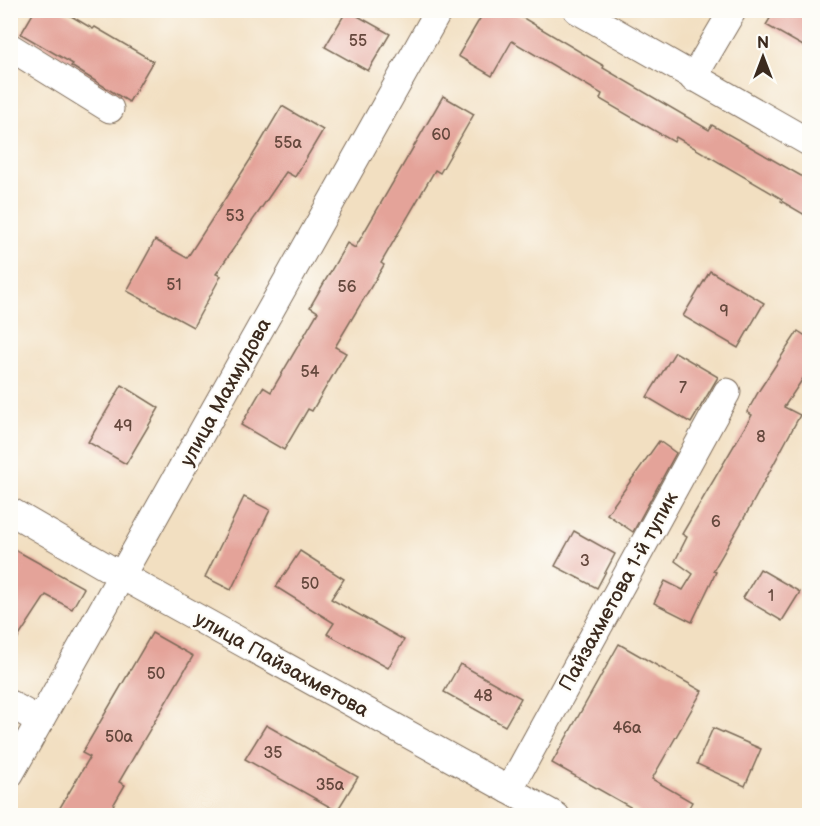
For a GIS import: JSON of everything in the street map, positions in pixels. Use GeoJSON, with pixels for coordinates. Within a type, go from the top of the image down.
{"type":"FeatureCollection","features":[{"type":"Feature","properties":{"kind":"street","name":"улица Махмудова"},"geometry":{"type":"LineString","coordinates":[[10,774],[439,10]]}},
{"type":"Feature","properties":{"kind":"street"},"geometry":{"type":"LineString","coordinates":[[577,10],[810,143]]}},
{"type":"Feature","properties":{"kind":"street"},"geometry":{"type":"LineString","coordinates":[[693,78],[733,10]]}},
{"type":"Feature","properties":{"kind":"street"},"geometry":{"type":"LineString","coordinates":[[10,47],[110,109]]}},
{"type":"Feature","properties":{"kind":"street","name":"Пайзахметова 1-й тупик"},"geometry":{"type":"LineString","coordinates":[[509,790],[727,392]]}},
{"type":"Feature","properties":{"kind":"street","name":"улица Пайзахметова"},"geometry":{"type":"LineString","coordinates":[[10,511],[122,576],[556,816]]}},
{"type":"Feature","properties":{"kind":"street"},"geometry":{"type":"LineString","coordinates":[[10,704],[40,721]]}},
{"type":"Feature","properties":{"kind":"building"},"geometry":{"type":"Polygon","coordinates":[[[35,10],[61,10],[153,61],[129,102],[71,66],[73,64],[21,34],[35,10]]]}},
{"type":"Feature","properties":{"kind":"building"},"geometry":{"type":"Polygon","coordinates":[[[347,10],[390,34],[368,71],[325,47],[347,10]]]}},
{"type":"Feature","properties":{"kind":"building"},"geometry":{"type":"Polygon","coordinates":[[[485,10],[510,10],[709,130],[712,125],[810,181],[810,218],[676,137],[674,142],[600,99],[602,94],[512,41],[492,76],[458,56],[485,10]]]}},
{"type":"Feature","properties":{"kind":"building"},"geometry":{"type":"Polygon","coordinates":[[[775,10],[810,10],[810,35],[803,46],[766,25],[775,10]]]}},
{"type":"Feature","properties":{"kind":"building"},"geometry":{"type":"Polygon","coordinates":[[[443,96],[474,114],[440,173],[435,170],[381,263],[384,265],[335,347],[346,353],[312,411],[308,409],[284,450],[241,425],[263,387],[271,392],[318,312],[310,307],[347,243],[355,248],[443,96]]]}},
{"type":"Feature","properties":{"kind":"building"},"geometry":{"type":"Polygon","coordinates":[[[282,106],[323,130],[295,177],[286,172],[216,274],[221,276],[193,327],[127,291],[155,240],[187,258],[282,106]]]}},
{"type":"Feature","properties":{"kind":"building"},"geometry":{"type":"Polygon","coordinates":[[[710,271],[764,303],[738,348],[683,316],[710,271]]]}},
{"type":"Feature","properties":{"kind":"building"},"geometry":{"type":"Polygon","coordinates":[[[798,331],[810,339],[810,368],[784,407],[800,415],[713,571],[716,572],[692,622],[654,603],[665,581],[683,590],[693,574],[675,561],[687,537],[682,534],[752,415],[747,412],[760,389],[798,331]]]}},
{"type":"Feature","properties":{"kind":"building"},"geometry":{"type":"Polygon","coordinates":[[[675,352],[718,377],[691,423],[647,397],[675,352]]]}},
{"type":"Feature","properties":{"kind":"building"},"geometry":{"type":"Polygon","coordinates":[[[122,385],[159,408],[126,464],[88,442],[122,385]]]}},
{"type":"Feature","properties":{"kind":"building"},"geometry":{"type":"Polygon","coordinates":[[[659,441],[676,453],[633,532],[607,514],[659,441]]]}},
{"type":"Feature","properties":{"kind":"building"},"geometry":{"type":"Polygon","coordinates":[[[244,497],[270,510],[231,590],[205,577],[244,497]]]}},
{"type":"Feature","properties":{"kind":"building"},"geometry":{"type":"Polygon","coordinates":[[[574,531],[615,554],[597,588],[555,566],[574,531]]]}},
{"type":"Feature","properties":{"kind":"building"},"geometry":{"type":"Polygon","coordinates":[[[10,547],[84,588],[72,609],[46,595],[10,650],[10,547]]]}},
{"type":"Feature","properties":{"kind":"building"},"geometry":{"type":"Polygon","coordinates":[[[300,551],[344,579],[331,599],[404,640],[388,668],[327,634],[334,623],[276,587],[300,551]]]}},
{"type":"Feature","properties":{"kind":"building"},"geometry":{"type":"Polygon","coordinates":[[[760,569],[800,592],[782,621],[743,598],[760,569]]]}},
{"type":"Feature","properties":{"kind":"building"},"geometry":{"type":"Polygon","coordinates":[[[152,633],[193,656],[119,782],[125,785],[107,816],[55,816],[90,757],[82,753],[152,633]]]}},
{"type":"Feature","properties":{"kind":"building"},"geometry":{"type":"Polygon","coordinates":[[[619,644],[702,691],[652,779],[692,802],[684,816],[646,816],[552,763],[619,644]]]}},
{"type":"Feature","properties":{"kind":"building"},"geometry":{"type":"Polygon","coordinates":[[[460,664],[521,698],[505,726],[444,692],[460,664]]]}},
{"type":"Feature","properties":{"kind":"building"},"geometry":{"type":"Polygon","coordinates":[[[266,725],[358,777],[337,811],[245,759],[266,725]]]}},
{"type":"Feature","properties":{"kind":"building"},"geometry":{"type":"Polygon","coordinates":[[[713,728],[761,749],[745,786],[697,764],[713,728]]]}}]}
